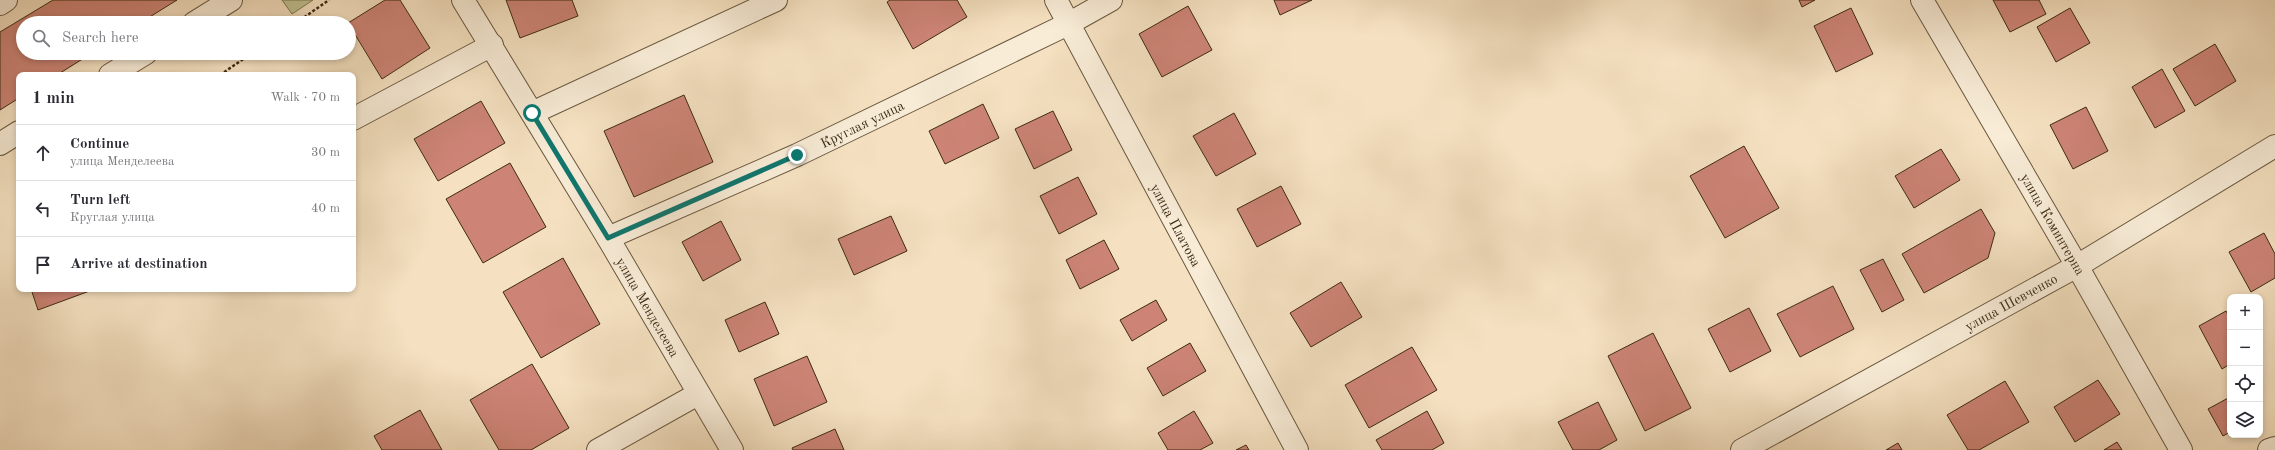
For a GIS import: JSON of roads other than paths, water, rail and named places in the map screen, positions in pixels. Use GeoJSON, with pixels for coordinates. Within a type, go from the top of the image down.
{"type":"FeatureCollection","features":[{"type":"Feature","properties":{"kind":"street"},"geometry":{"type":"LineString","coordinates":[[0,4],[6,0]]}},
{"type":"Feature","properties":{"kind":"street"},"geometry":{"type":"LineString","coordinates":[[205,16],[231,0]]}},
{"type":"Feature","properties":{"kind":"street","name":"улица Менделеева"},"geometry":{"type":"LineString","coordinates":[[463,0],[492,45],[608,238],[732,450]]}},
{"type":"Feature","properties":{"kind":"street"},"geometry":{"type":"LineString","coordinates":[[532,113],[776,0]]}},
{"type":"Feature","properties":{"kind":"street","name":"улица Платова"},"geometry":{"type":"LineString","coordinates":[[1056,0],[1297,450]]}},
{"type":"Feature","properties":{"kind":"street","name":"Круглая улица"},"geometry":{"type":"LineString","coordinates":[[608,238],[797,155],[1068,24],[1111,0]]}},
{"type":"Feature","properties":{"kind":"street","name":"улица Коминтерна"},"geometry":{"type":"LineString","coordinates":[[1922,0],[2077,266],[2181,450]]}},
{"type":"Feature","properties":{"kind":"street"},"geometry":{"type":"LineString","coordinates":[[356,117],[492,45]]}},
{"type":"Feature","properties":{"kind":"street"},"geometry":{"type":"LineString","coordinates":[[115,72],[135,60]]}},
{"type":"Feature","properties":{"kind":"street"},"geometry":{"type":"LineString","coordinates":[[0,144],[16,134]]}},
{"type":"Feature","properties":{"kind":"street","name":"улица Шевченко"},"geometry":{"type":"LineString","coordinates":[[1742,450],[2077,266],[2275,146]]}},
{"type":"Feature","properties":{"kind":"street"},"geometry":{"type":"LineString","coordinates":[[598,450],[698,394]]}},
{"type":"Feature","properties":{"kind":"street"},"geometry":{"type":"LineString","coordinates":[[2269,450],[2275,448]]}}]}
